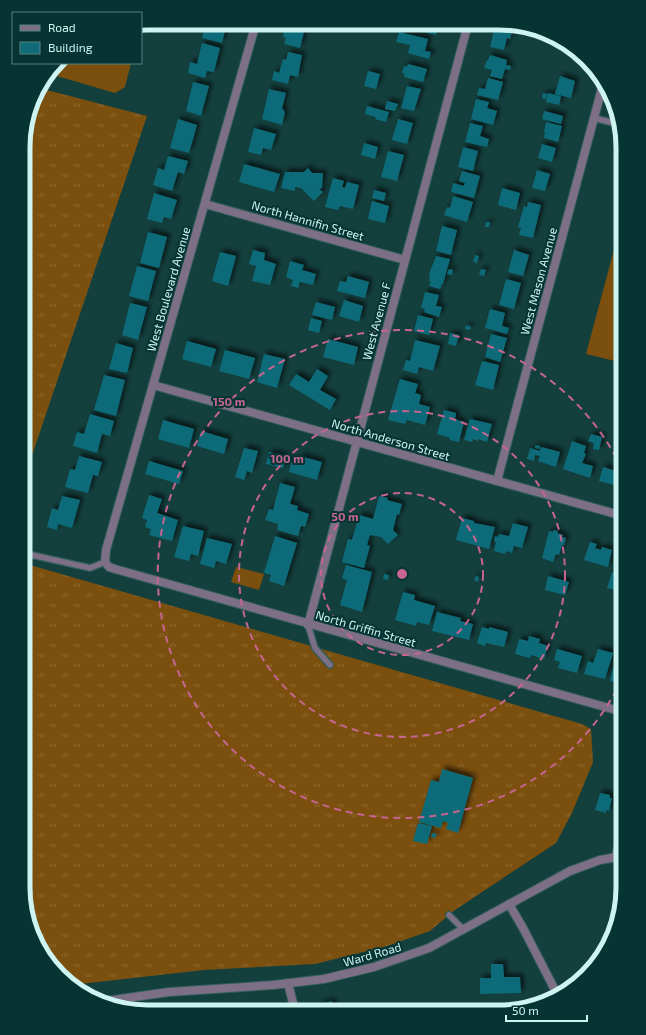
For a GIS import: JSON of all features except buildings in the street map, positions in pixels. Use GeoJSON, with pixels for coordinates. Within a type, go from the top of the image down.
{"type":"FeatureCollection","features":[{"type":"Feature","properties":{"kind":"street","name":"West Boulevard Avenue"},"geometry":{"type":"LineString","coordinates":[[105,562],[106,551],[254,30]]}},
{"type":"Feature","properties":{"kind":"street","name":"West Avenue F"},"geometry":{"type":"LineString","coordinates":[[308,625],[466,30]]}},
{"type":"Feature","properties":{"kind":"street","name":"West Mason Avenue"},"geometry":{"type":"LineString","coordinates":[[497,481],[601,91]]}},
{"type":"Feature","properties":{"kind":"street","name":"North Hannifin Street"},"geometry":{"type":"LineString","coordinates":[[205,204],[405,260]]}},
{"type":"Feature","properties":{"kind":"street","name":"North Anderson Street"},"geometry":{"type":"LineString","coordinates":[[153,385],[616,514]]}},
{"type":"Feature","properties":{"kind":"street","name":"North Griffin Street"},"geometry":{"type":"LineString","coordinates":[[105,562],[115,569],[308,625],[616,710]]}},
{"type":"Feature","properties":{"kind":"street","name":"Ward Road"},"geometry":{"type":"LineString","coordinates":[[114,1000],[169,992],[288,984],[324,979],[374,967],[429,948],[570,871],[600,860],[616,857]]}},
{"type":"Feature","properties":{"kind":"street"},"geometry":{"type":"LineString","coordinates":[[509,904],[555,990]]}},
{"type":"Feature","properties":{"kind":"street"},"geometry":{"type":"LineString","coordinates":[[288,984],[293,1005]]}},
{"type":"Feature","properties":{"kind":"lane"},"geometry":{"type":"LineString","coordinates":[[594,118],[614,123]]}},
{"type":"Feature","properties":{"kind":"lane"},"geometry":{"type":"LineString","coordinates":[[30,554],[90,568],[105,562]]}},
{"type":"Feature","properties":{"kind":"lane"},"geometry":{"type":"LineString","coordinates":[[308,625],[315,648],[330,665]]}},
{"type":"Feature","properties":{"kind":"lane"},"geometry":{"type":"LineString","coordinates":[[449,915],[464,930]]}},
{"type":"Feature","properties":{"kind":"green space"},"geometry":{"type":"Polygon","coordinates":[[[65,64],[131,64],[125,87],[115,93],[55,75],[65,64]]]}},
{"type":"Feature","properties":{"kind":"green space"},"geometry":{"type":"Polygon","coordinates":[[[46,90],[147,116],[30,461],[30,147],[32,124],[36,110],[46,90]]]}},
{"type":"Feature","properties":{"kind":"green space"},"geometry":{"type":"Polygon","coordinates":[[[616,242],[616,361],[586,354],[616,242]]]}},
{"type":"Feature","properties":{"kind":"green space"},"geometry":{"type":"Polygon","coordinates":[[[30,565],[582,724],[591,729],[593,762],[572,813],[556,843],[455,910],[430,931],[387,946],[315,964],[204,970],[81,984],[64,971],[54,959],[39,933],[32,911],[30,888],[30,565]]]}},
{"type":"Feature","properties":{"kind":"green space"},"geometry":{"type":"Polygon","coordinates":[[[236,567],[264,574],[259,590],[231,582],[236,567]]]}}]}
